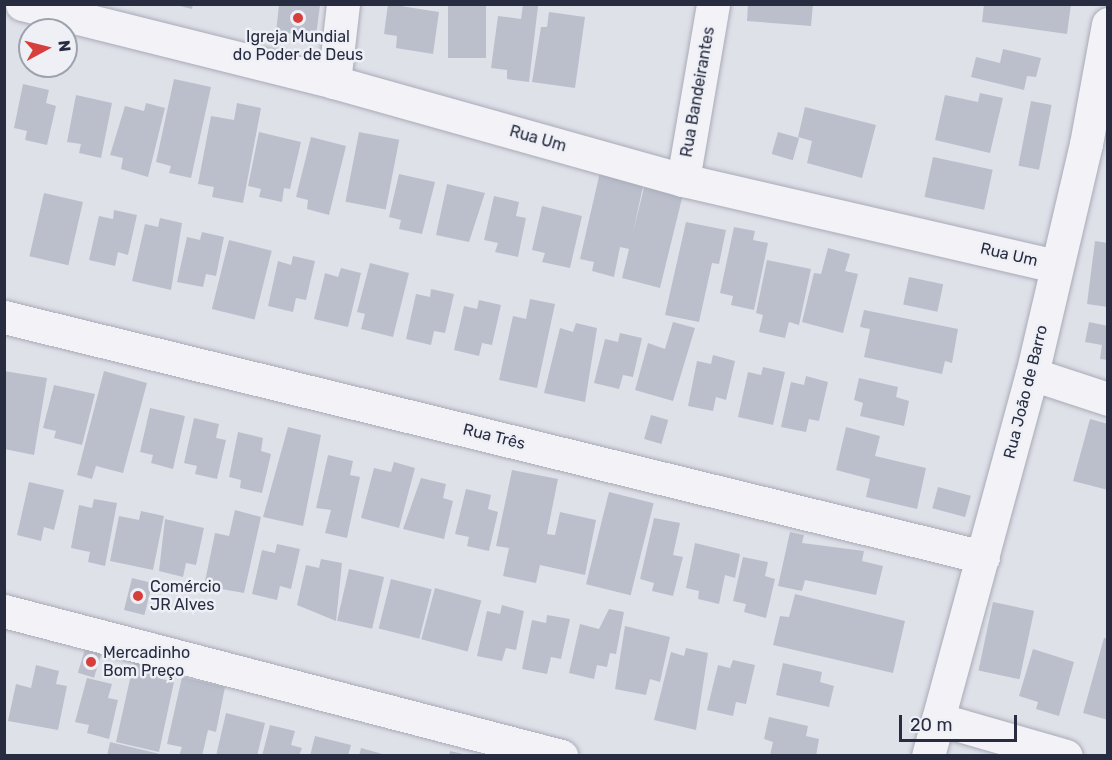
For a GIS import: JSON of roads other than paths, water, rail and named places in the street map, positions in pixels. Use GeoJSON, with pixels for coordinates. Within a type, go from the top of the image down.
{"type":"FeatureCollection","features":[{"type":"Feature","properties":{"kind":"street","name":"Rua Um"},"geometry":{"type":"LineString","coordinates":[[21,4],[334,82],[683,180],[1056,266]]}},
{"type":"Feature","properties":{"kind":"street"},"geometry":{"type":"LineString","coordinates":[[334,82],[343,4]]}},
{"type":"Feature","properties":{"kind":"street","name":"Rua Bandeirantes"},"geometry":{"type":"LineString","coordinates":[[683,180],[713,4]]}},
{"type":"Feature","properties":{"kind":"street","name":"Rua João de Barro"},"geometry":{"type":"LineString","coordinates":[[928,756],[1032,374],[1086,144],[1107,24]]}},
{"type":"Feature","properties":{"kind":"street","name":"Rua Três"},"geometry":{"type":"LineString","coordinates":[[4,317],[983,557]]}},
{"type":"Feature","properties":{"kind":"street"},"geometry":{"type":"LineString","coordinates":[[1032,374],[1107,399]]}},
{"type":"Feature","properties":{"kind":"street"},"geometry":{"type":"LineString","coordinates":[[4,611],[561,756]]}},
{"type":"Feature","properties":{"kind":"street"},"geometry":{"type":"LineString","coordinates":[[938,718],[1066,756]]}},
{"type":"Feature","properties":{"kind":"place","name":"Igreja Mundial do Poder de Deus"},"geometry":{"type":"Point","coordinates":[298,18]}},
{"type":"Feature","properties":{"kind":"place","name":"Comércio JR Alves"},"geometry":{"type":"Point","coordinates":[138,596]}},
{"type":"Feature","properties":{"kind":"place","name":"Mercadinho Bom Preço"},"geometry":{"type":"Point","coordinates":[91,662]}}]}
